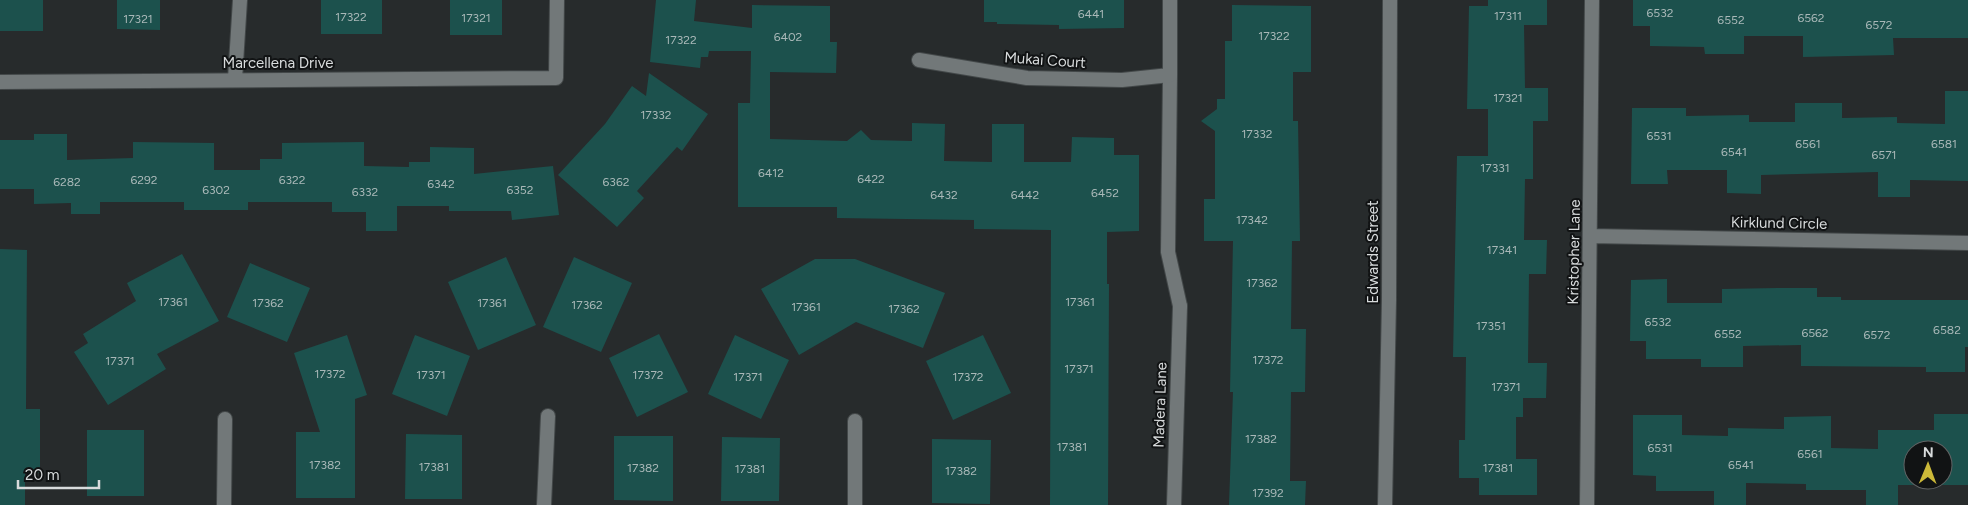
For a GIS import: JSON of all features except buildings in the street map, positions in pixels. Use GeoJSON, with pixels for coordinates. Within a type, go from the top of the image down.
{"type":"FeatureCollection","features":[{"type":"Feature","properties":{"kind":"street"},"geometry":{"type":"LineString","coordinates":[[235,79],[240,0]]}},
{"type":"Feature","properties":{"kind":"street","name":"Marcellena Drive"},"geometry":{"type":"LineString","coordinates":[[0,82],[556,78],[557,0]]}},
{"type":"Feature","properties":{"kind":"street"},"geometry":{"type":"LineString","coordinates":[[1170,0],[1170,75]]}},
{"type":"Feature","properties":{"kind":"street","name":"Edwards Street"},"geometry":{"type":"LineString","coordinates":[[1385,505],[1389,300],[1390,0]]}},
{"type":"Feature","properties":{"kind":"street","name":"Kristopher Lane"},"geometry":{"type":"LineString","coordinates":[[1587,505],[1592,0]]}},
{"type":"Feature","properties":{"kind":"street","name":"Mukai Court"},"geometry":{"type":"LineString","coordinates":[[919,60],[1027,78],[1122,80],[1170,75]]}},
{"type":"Feature","properties":{"kind":"street","name":"Madera Lane"},"geometry":{"type":"LineString","coordinates":[[1170,75],[1168,252],[1180,306],[1174,505]]}},
{"type":"Feature","properties":{"kind":"street","name":"Kirklund Circle"},"geometry":{"type":"LineString","coordinates":[[1590,236],[1968,243]]}},
{"type":"Feature","properties":{"kind":"street"},"geometry":{"type":"LineString","coordinates":[[544,505],[548,416]]}},
{"type":"Feature","properties":{"kind":"street"},"geometry":{"type":"LineString","coordinates":[[224,505],[225,419]]}},
{"type":"Feature","properties":{"kind":"street"},"geometry":{"type":"LineString","coordinates":[[854,505],[855,421]]}}]}
